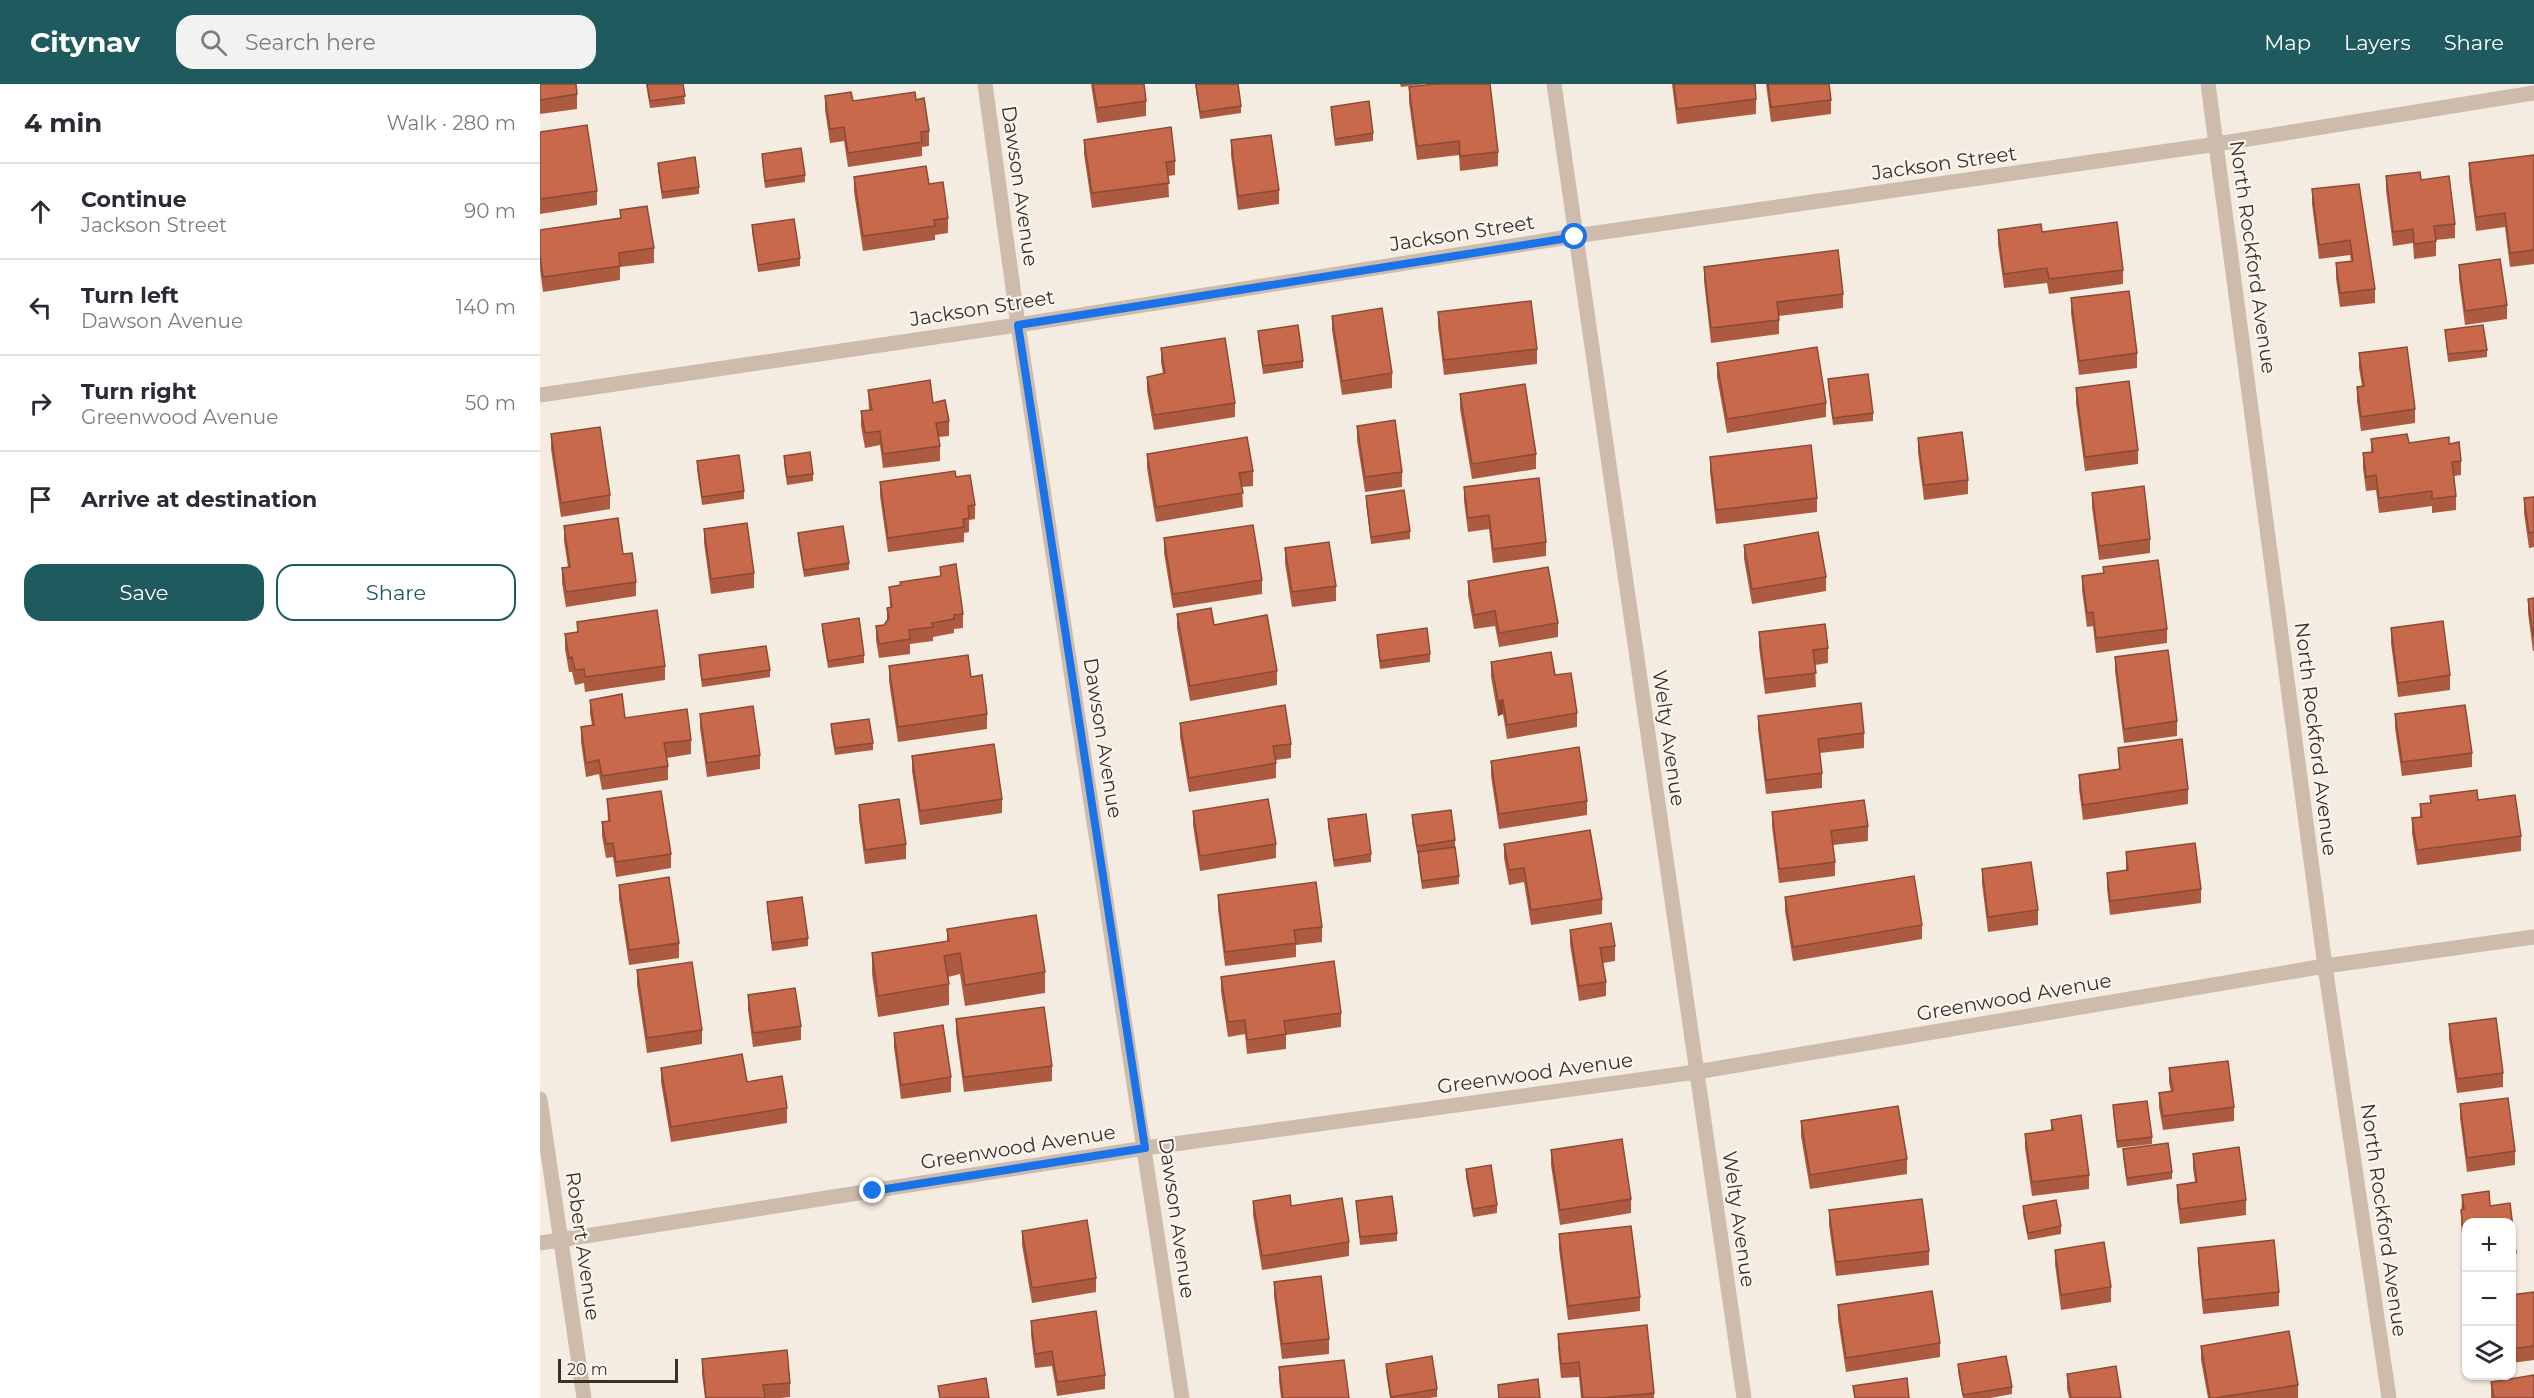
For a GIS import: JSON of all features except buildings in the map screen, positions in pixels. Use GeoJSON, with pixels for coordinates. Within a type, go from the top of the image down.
{"type":"FeatureCollection","features":[{"type":"Feature","properties":{"kind":"street","name":"Dawson Avenue"},"geometry":{"type":"LineString","coordinates":[[985,84],[1018,325],[1182,1398]]}},
{"type":"Feature","properties":{"kind":"street","name":"Welty Avenue"},"geometry":{"type":"LineString","coordinates":[[1554,84],[1744,1398]]}},
{"type":"Feature","properties":{"kind":"street","name":"North Rockford Avenue"},"geometry":{"type":"LineString","coordinates":[[2208,84],[2325,966],[2389,1398]]}},
{"type":"Feature","properties":{"kind":"street","name":"Jackson Street"},"geometry":{"type":"LineString","coordinates":[[540,395],[1018,325],[1575,237],[2217,144],[2534,93]]}},
{"type":"Feature","properties":{"kind":"street","name":"Greenwood Avenue"},"geometry":{"type":"LineString","coordinates":[[540,1243],[1145,1148],[1696,1072],[2325,966],[2534,937]]}},
{"type":"Feature","properties":{"kind":"street","name":"Robert Avenue"},"geometry":{"type":"LineString","coordinates":[[540,1100],[584,1398]]}},
{"type":"Feature","properties":{"kind":"route"},"geometry":{"type":"LineString","coordinates":[[873,1191],[1145,1148],[1018,325],[1575,237]]}}]}
